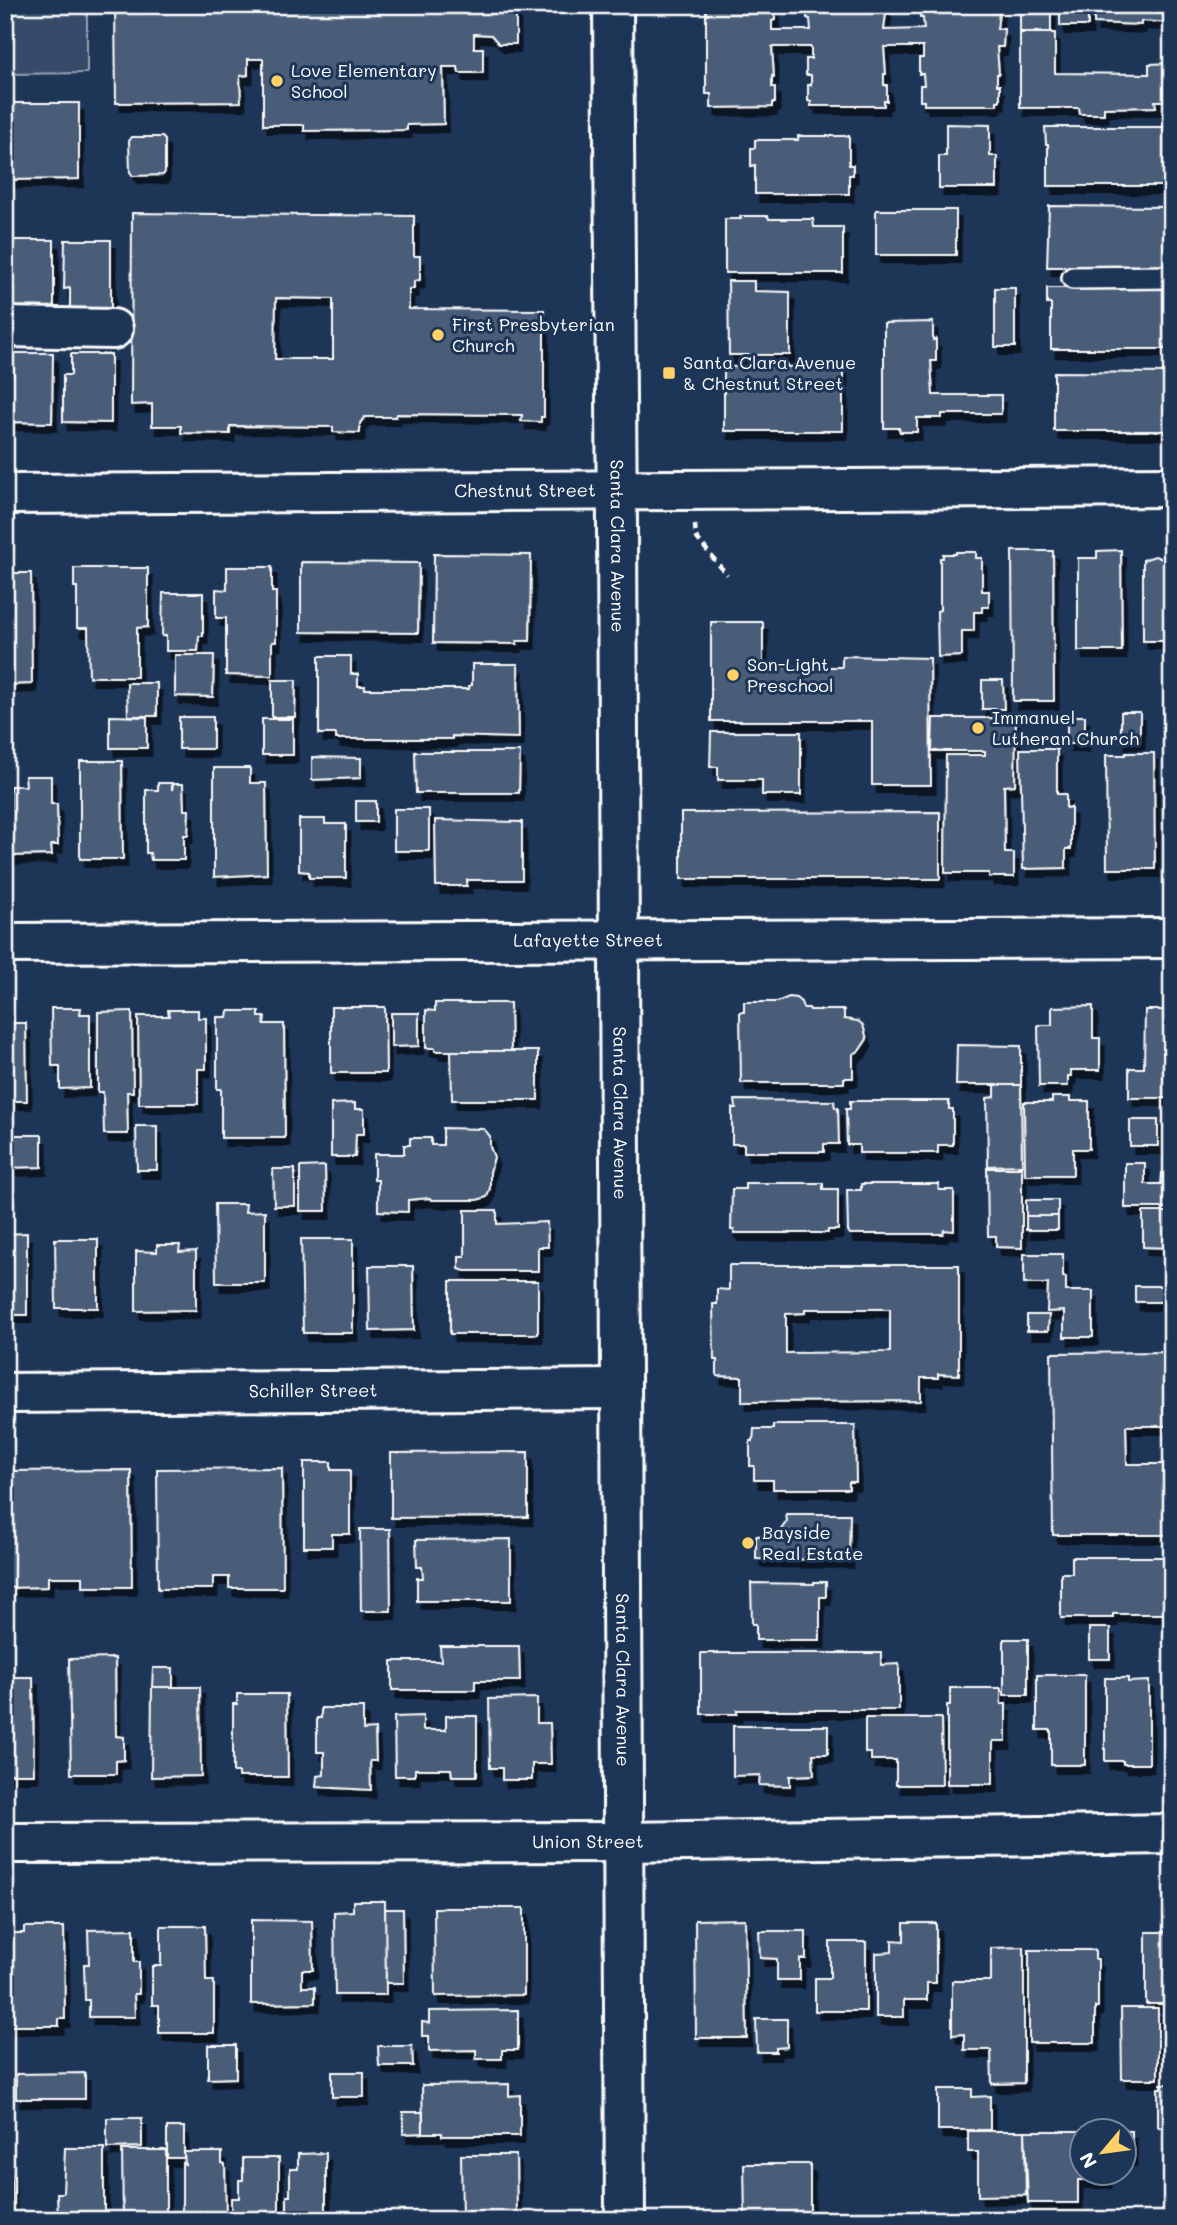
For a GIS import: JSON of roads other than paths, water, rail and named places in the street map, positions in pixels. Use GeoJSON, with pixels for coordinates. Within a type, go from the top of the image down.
{"type":"FeatureCollection","features":[{"type":"Feature","properties":{"kind":"street","name":"Santa Clara Avenue"},"geometry":{"type":"LineString","coordinates":[[613,5],[625,2220]]}},
{"type":"Feature","properties":{"kind":"street"},"geometry":{"type":"LineString","coordinates":[[5,327],[113,329]]}},
{"type":"Feature","properties":{"kind":"street","name":"Chestnut Street"},"geometry":{"type":"LineString","coordinates":[[5,494],[1172,487]]}},
{"type":"Feature","properties":{"kind":"street","name":"Lafayette Street"},"geometry":{"type":"LineString","coordinates":[[5,943],[1172,938]]}},
{"type":"Feature","properties":{"kind":"street","name":"Schiller Street"},"geometry":{"type":"LineString","coordinates":[[5,1394],[620,1389]]}},
{"type":"Feature","properties":{"kind":"street","name":"Union Street"},"geometry":{"type":"LineString","coordinates":[[5,1843],[622,1842],[1172,1834]]}},
{"type":"Feature","properties":{"kind":"lane"},"geometry":{"type":"LineString","coordinates":[[1073,278],[1172,277]]}},
{"type":"Feature","properties":{"kind":"place","name":"Love Elementary School"},"geometry":{"type":"Point","coordinates":[277,81]}},
{"type":"Feature","properties":{"kind":"place","name":"First Presbyterian Church"},"geometry":{"type":"Point","coordinates":[438,335]}},
{"type":"Feature","properties":{"kind":"place","name":"Santa Clara Avenue & Chestnut Street"},"geometry":{"type":"Point","coordinates":[669,373]}},
{"type":"Feature","properties":{"kind":"place","name":"Son-Light Preschool"},"geometry":{"type":"Point","coordinates":[733,675]}},
{"type":"Feature","properties":{"kind":"place","name":"Immanuel Lutheran Church"},"geometry":{"type":"Point","coordinates":[978,728]}},
{"type":"Feature","properties":{"kind":"place","name":"Bayside Real Estate"},"geometry":{"type":"Point","coordinates":[748,1543]}}]}
